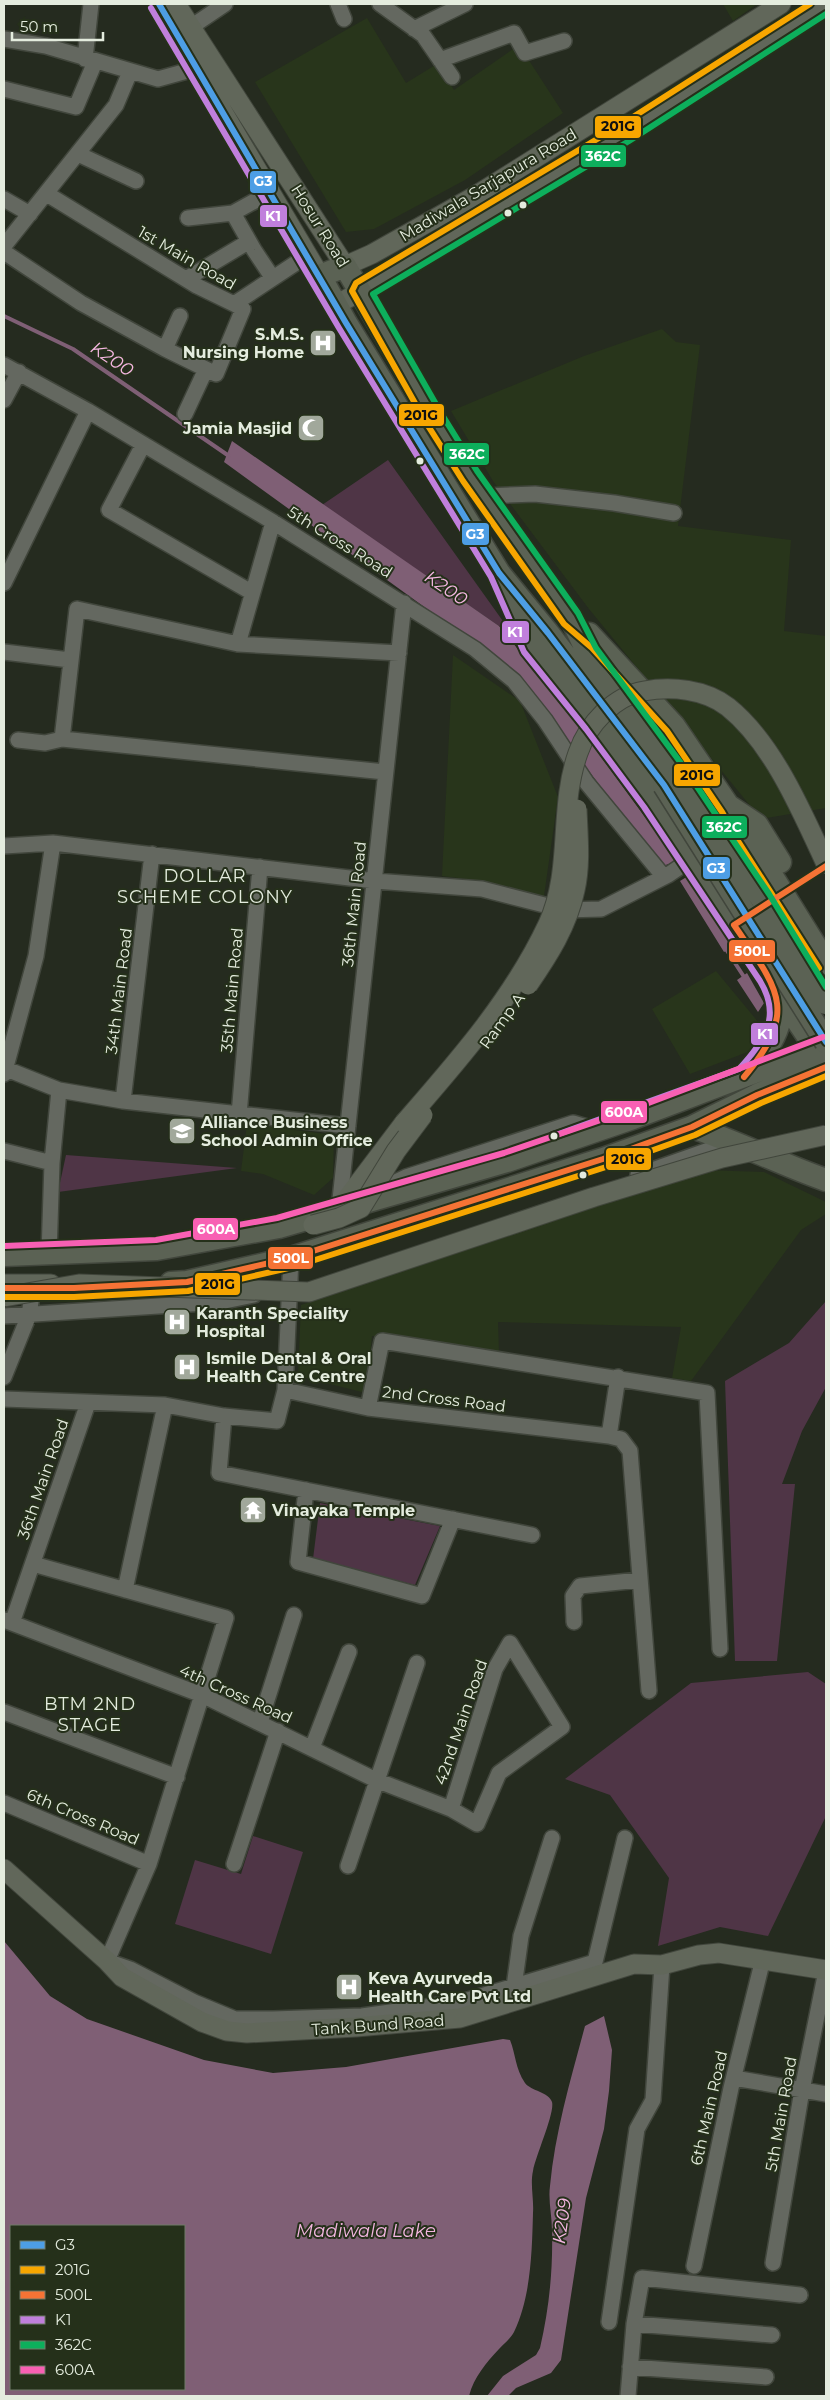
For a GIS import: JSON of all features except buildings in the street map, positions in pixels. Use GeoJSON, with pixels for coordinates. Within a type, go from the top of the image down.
{"type":"FeatureCollection","features":[{"type":"Feature","properties":{"kind":"highway"},"geometry":{"type":"LineString","coordinates":[[320,276],[345,266]]}},
{"type":"Feature","properties":{"kind":"highway","name":"Hosur Road"},"geometry":{"type":"LineString","coordinates":[[345,266],[433,418],[470,476],[571,618],[588,653],[672,780]]}},
{"type":"Feature","properties":{"kind":"highway","name":"Hosur Road"},"geometry":{"type":"LineString","coordinates":[[320,276],[499,573],[672,780]]}},
{"type":"Feature","properties":{"kind":"highway"},"geometry":{"type":"LineString","coordinates":[[499,573],[531,647],[640,786],[686,863],[734,925],[824,1054]]}},
{"type":"Feature","properties":{"kind":"highway"},"geometry":{"type":"LineString","coordinates":[[571,618],[598,642],[674,726],[729,806],[745,836],[826,938]]}},
{"type":"Feature","properties":{"kind":"highway"},"geometry":{"type":"LineString","coordinates":[[672,780],[762,899],[826,1003]]}},
{"type":"Feature","properties":{"kind":"highway"},"geometry":{"type":"LineString","coordinates":[[672,780],[824,1054]]}},
{"type":"Feature","properties":{"kind":"highway"},"geometry":{"type":"LineString","coordinates":[[734,925],[789,890]]}},
{"type":"Feature","properties":{"kind":"highway"},"geometry":{"type":"LineString","coordinates":[[789,890],[826,963]]}},
{"type":"Feature","properties":{"kind":"highway"},"geometry":{"type":"LineString","coordinates":[[744,1077],[758,1062],[770,1043],[780,1013],[778,996],[764,970]]}},
{"type":"Feature","properties":{"kind":"highway"},"geometry":{"type":"LineString","coordinates":[[4,1255],[157,1249],[279,1227],[507,1161],[744,1077],[824,1054]]}},
{"type":"Feature","properties":{"kind":"highway"},"geometry":{"type":"LineString","coordinates":[[4,1288],[187,1282],[291,1258],[603,1159],[692,1126],[758,1095],[824,1054]]}},
{"type":"Feature","properties":{"kind":"highway"},"geometry":{"type":"LineString","coordinates":[[692,1126],[734,1141],[750,1151],[826,1180]]}},
{"type":"Feature","properties":{"kind":"highway"},"geometry":{"type":"LineString","coordinates":[[220,1302],[239,1270]]}},
{"type":"Feature","properties":{"kind":"main road","name":"Hosur Road"},"geometry":{"type":"LineString","coordinates":[[159,4],[320,276]]}},
{"type":"Feature","properties":{"kind":"main road","name":"Hosur Road"},"geometry":{"type":"LineString","coordinates":[[176,4],[345,266]]}},
{"type":"Feature","properties":{"kind":"main road","name":"Madiwala Sarjapura Road"},"geometry":{"type":"LineString","coordinates":[[345,266],[372,254],[475,196],[781,4]]}},
{"type":"Feature","properties":{"kind":"main road","name":"Madiwala Sarjapura Road"},"geometry":{"type":"LineString","coordinates":[[336,305],[624,133],[826,4]]}},
{"type":"Feature","properties":{"kind":"main road"},"geometry":{"type":"LineString","coordinates":[[339,1209],[404,1123],[465,1052],[525,968],[549,923],[560,888],[564,858],[565,806],[577,756],[582,743],[597,721],[614,704],[631,693],[666,687],[700,693],[727,706],[771,757],[798,806],[826,864]]}},
{"type":"Feature","properties":{"kind":"main road","name":"Ramp A"},"geometry":{"type":"LineString","coordinates":[[4,1260],[168,1254],[253,1242],[338,1218],[361,1208],[396,1151],[424,1115],[474,1060],[525,990],[563,927],[575,889],[578,859],[577,756]]}},
{"type":"Feature","properties":{"kind":"main road"},"geometry":{"type":"LineString","coordinates":[[4,1284],[79,1284],[309,1292],[398,1264],[594,1197],[722,1158],[826,1135]]}},
{"type":"Feature","properties":{"kind":"main road"},"geometry":{"type":"LineString","coordinates":[[4,1297],[79,1284]]}},
{"type":"Feature","properties":{"kind":"main road","name":"Tank Bund Road"},"geometry":{"type":"LineString","coordinates":[[4,1869],[107,1961],[122,1977],[177,2010],[227,2031],[247,2033],[356,2027],[460,2018],[634,1964],[662,1965],[699,1955],[719,1953],[826,1970]]}},
{"type":"Feature","properties":{"kind":"street"},"geometry":{"type":"LineString","coordinates":[[4,89],[76,107],[90,61],[91,4]]}},
{"type":"Feature","properties":{"kind":"street"},"geometry":{"type":"LineString","coordinates":[[191,27],[225,4]]}},
{"type":"Feature","properties":{"kind":"street"},"geometry":{"type":"LineString","coordinates":[[338,4],[344,19]]}},
{"type":"Feature","properties":{"kind":"street"},"geometry":{"type":"LineString","coordinates":[[380,4],[423,35],[452,77]]}},
{"type":"Feature","properties":{"kind":"street"},"geometry":{"type":"LineString","coordinates":[[414,29],[465,4]]}},
{"type":"Feature","properties":{"kind":"street"},"geometry":{"type":"LineString","coordinates":[[440,60],[514,32],[525,53],[564,41]]}},
{"type":"Feature","properties":{"kind":"street"},"geometry":{"type":"LineString","coordinates":[[4,39],[46,46],[90,61],[158,79],[166,79],[198,68]]}},
{"type":"Feature","properties":{"kind":"street"},"geometry":{"type":"LineString","coordinates":[[4,246],[116,105],[130,72]]}},
{"type":"Feature","properties":{"kind":"street"},"geometry":{"type":"LineString","coordinates":[[78,154],[136,181]]}},
{"type":"Feature","properties":{"kind":"street"},"geometry":{"type":"LineString","coordinates":[[188,218],[233,213],[271,192]]}},
{"type":"Feature","properties":{"kind":"street","name":"1st Main Road"},"geometry":{"type":"LineString","coordinates":[[47,194],[186,279],[234,304],[272,277],[308,255]]}},
{"type":"Feature","properties":{"kind":"street"},"geometry":{"type":"LineString","coordinates":[[4,199],[30,214]]}},
{"type":"Feature","properties":{"kind":"street"},"geometry":{"type":"LineString","coordinates":[[233,213],[248,242],[272,277]]}},
{"type":"Feature","properties":{"kind":"street"},"geometry":{"type":"LineString","coordinates":[[186,279],[248,242]]}},
{"type":"Feature","properties":{"kind":"street"},"geometry":{"type":"LineString","coordinates":[[4,252],[81,303],[165,349],[216,374],[243,309],[234,304]]}},
{"type":"Feature","properties":{"kind":"street"},"geometry":{"type":"LineString","coordinates":[[165,349],[180,316]]}},
{"type":"Feature","properties":{"kind":"street","name":"5th Cross Road"},"geometry":{"type":"LineString","coordinates":[[4,365],[88,410],[404,603],[475,649],[514,681],[545,720],[586,782],[666,876]]}},
{"type":"Feature","properties":{"kind":"street"},"geometry":{"type":"LineString","coordinates":[[186,414],[206,369]]}},
{"type":"Feature","properties":{"kind":"street"},"geometry":{"type":"LineString","coordinates":[[4,400],[19,372]]}},
{"type":"Feature","properties":{"kind":"street"},"geometry":{"type":"LineString","coordinates":[[4,583],[88,410]]}},
{"type":"Feature","properties":{"kind":"street"},"geometry":{"type":"LineString","coordinates":[[143,445],[109,510],[251,592]]}},
{"type":"Feature","properties":{"kind":"street"},"geometry":{"type":"LineString","coordinates":[[486,496],[535,494],[614,503],[674,513]]}},
{"type":"Feature","properties":{"kind":"street"},"geometry":{"type":"LineString","coordinates":[[238,644],[272,522]]}},
{"type":"Feature","properties":{"kind":"street","name":"36th Main Road"},"geometry":{"type":"LineString","coordinates":[[339,1209],[404,603]]}},
{"type":"Feature","properties":{"kind":"street"},"geometry":{"type":"LineString","coordinates":[[62,739],[77,609],[238,644],[399,652]]}},
{"type":"Feature","properties":{"kind":"street"},"geometry":{"type":"LineString","coordinates":[[4,652],[70,660]]}},
{"type":"Feature","properties":{"kind":"street"},"geometry":{"type":"LineString","coordinates":[[18,740],[45,742],[62,739],[385,772]]}},
{"type":"Feature","properties":{"kind":"street"},"geometry":{"type":"LineString","coordinates":[[4,846],[53,843],[375,881],[482,889],[564,910],[601,909],[666,876],[686,863]]}},
{"type":"Feature","properties":{"kind":"street"},"geometry":{"type":"LineString","coordinates":[[53,843],[36,956],[4,1070],[59,1090],[123,1101],[348,1126]]}},
{"type":"Feature","properties":{"kind":"street","name":"34th Main Road"},"geometry":{"type":"LineString","coordinates":[[123,1101],[152,854]]}},
{"type":"Feature","properties":{"kind":"street","name":"35th Main Road"},"geometry":{"type":"LineString","coordinates":[[239,1115],[260,867]]}},
{"type":"Feature","properties":{"kind":"street"},"geometry":{"type":"LineString","coordinates":[[48,1254],[52,1163],[59,1090]]}},
{"type":"Feature","properties":{"kind":"street"},"geometry":{"type":"LineString","coordinates":[[4,1316],[29,1316],[220,1302],[321,1280],[734,1141]]}},
{"type":"Feature","properties":{"kind":"street"},"geometry":{"type":"LineString","coordinates":[[4,1151],[52,1163]]}},
{"type":"Feature","properties":{"kind":"street"},"geometry":{"type":"LineString","coordinates":[[4,1399],[165,1405],[224,1416],[276,1421],[285,1390],[291,1258]]}},
{"type":"Feature","properties":{"kind":"street"},"geometry":{"type":"LineString","coordinates":[[4,1377],[29,1316],[33,1288]]}},
{"type":"Feature","properties":{"kind":"street"},"geometry":{"type":"LineString","coordinates":[[368,1408],[382,1341],[707,1393],[720,1649]]}},
{"type":"Feature","properties":{"kind":"street"},"geometry":{"type":"LineString","coordinates":[[610,1436],[618,1378]]}},
{"type":"Feature","properties":{"kind":"street","name":"2nd Cross Road"},"geometry":{"type":"LineString","coordinates":[[285,1390],[368,1408],[610,1436],[621,1439],[630,1451],[649,1691]]}},
{"type":"Feature","properties":{"kind":"street","name":"36th Main Road"},"geometry":{"type":"LineString","coordinates":[[8,1621],[33,1564],[88,1403]]}},
{"type":"Feature","properties":{"kind":"street"},"geometry":{"type":"LineString","coordinates":[[125,1590],[165,1405]]}},
{"type":"Feature","properties":{"kind":"street"},"geometry":{"type":"LineString","coordinates":[[224,1416],[219,1472],[532,1535]]}},
{"type":"Feature","properties":{"kind":"street"},"geometry":{"type":"LineString","coordinates":[[306,1490],[298,1562],[422,1596],[453,1519]]}},
{"type":"Feature","properties":{"kind":"street"},"geometry":{"type":"LineString","coordinates":[[33,1564],[226,1618],[149,1864],[107,1961],[130,1969],[194,2002],[235,2019],[362,2016],[461,2002],[595,1962],[625,1838]]}},
{"type":"Feature","properties":{"kind":"street"},"geometry":{"type":"LineString","coordinates":[[574,1622],[573,1596],[580,1586],[640,1580]]}},
{"type":"Feature","properties":{"kind":"street"},"geometry":{"type":"LineString","coordinates":[[260,1722],[294,1615]]}},
{"type":"Feature","properties":{"kind":"street","name":"4th Cross Road"},"geometry":{"type":"LineString","coordinates":[[8,1621],[202,1695],[376,1780],[450,1809]]}},
{"type":"Feature","properties":{"kind":"street","name":"42nd Main Road"},"geometry":{"type":"LineString","coordinates":[[510,1643],[562,1727],[499,1773],[477,1824],[450,1809],[495,1669],[510,1643]]}},
{"type":"Feature","properties":{"kind":"street"},"geometry":{"type":"LineString","coordinates":[[312,1748],[349,1652]]}},
{"type":"Feature","properties":{"kind":"street"},"geometry":{"type":"LineString","coordinates":[[348,1866],[417,1663]]}},
{"type":"Feature","properties":{"kind":"street"},"geometry":{"type":"LineString","coordinates":[[4,1712],[177,1777]]}},
{"type":"Feature","properties":{"kind":"street"},"geometry":{"type":"LineString","coordinates":[[234,1864],[278,1731]]}},
{"type":"Feature","properties":{"kind":"street","name":"6th Cross Road"},"geometry":{"type":"LineString","coordinates":[[4,1803],[149,1864]]}},
{"type":"Feature","properties":{"kind":"street"},"geometry":{"type":"LineString","coordinates":[[514,1987],[521,1936],[552,1838]]}},
{"type":"Feature","properties":{"kind":"street","name":"6th Main Road"},"geometry":{"type":"LineString","coordinates":[[694,2266],[734,2078],[763,1959]]}},
{"type":"Feature","properties":{"kind":"street"},"geometry":{"type":"LineString","coordinates":[[609,2322],[637,2129],[653,2100],[662,1965]]}},
{"type":"Feature","properties":{"kind":"street","name":"5th Main Road"},"geometry":{"type":"LineString","coordinates":[[773,2263],[802,2090],[826,1970]]}},
{"type":"Feature","properties":{"kind":"street"},"geometry":{"type":"LineString","coordinates":[[734,2078],[826,2094]]}},
{"type":"Feature","properties":{"kind":"street"},"geometry":{"type":"LineString","coordinates":[[628,2396],[634,2324],[642,2278],[800,2295]]}},
{"type":"Feature","properties":{"kind":"street"},"geometry":{"type":"LineString","coordinates":[[634,2324],[772,2335]]}},
{"type":"Feature","properties":{"kind":"street"},"geometry":{"type":"LineString","coordinates":[[630,2367],[766,2377]]}},
{"type":"Feature","properties":{"kind":"shaded area"},"geometry":{"type":"Polygon","coordinates":[[[723,4],[757,4],[733,21],[723,4]]]}},
{"type":"Feature","properties":{"kind":"shaded area"},"geometry":{"type":"Polygon","coordinates":[[[367,18],[406,83],[437,64],[454,90],[519,45],[563,113],[465,180],[374,229],[346,232],[255,82],[367,18]]]}},
{"type":"Feature","properties":{"kind":"shaded area"},"geometry":{"type":"Polygon","coordinates":[[[662,329],[676,342],[700,345],[678,526],[791,540],[784,631],[826,636],[826,808],[761,819],[589,609],[493,481],[451,411],[584,356],[662,329]]]}},
{"type":"Feature","properties":{"kind":"shaded area"},"geometry":{"type":"Polygon","coordinates":[[[388,460],[505,624],[499,626],[322,505],[388,460]]]}},
{"type":"Feature","properties":{"kind":"shaded area"},"geometry":{"type":"Polygon","coordinates":[[[453,655],[520,701],[558,797],[544,896],[482,881],[442,876],[453,655]]]}},
{"type":"Feature","properties":{"kind":"shaded area"},"geometry":{"type":"Polygon","coordinates":[[[716,971],[764,1029],[762,1039],[758,1048],[690,1074],[652,1009],[716,971]]]}},
{"type":"Feature","properties":{"kind":"shaded area"},"geometry":{"type":"Polygon","coordinates":[[[247,1124],[334,1135],[333,1178],[314,1195],[263,1174],[241,1171],[247,1124]]]}},
{"type":"Feature","properties":{"kind":"shaded area"},"geometry":{"type":"Polygon","coordinates":[[[66,1155],[237,1168],[58,1192],[66,1155]]]}},
{"type":"Feature","properties":{"kind":"shaded area"},"geometry":{"type":"Polygon","coordinates":[[[703,1170],[764,1172],[826,1202],[826,1214],[801,1230],[691,1381],[672,1378],[681,1327],[498,1322],[499,1353],[372,1336],[366,1393],[298,1376],[301,1305],[703,1170]]]}},
{"type":"Feature","properties":{"kind":"shaded area"},"geometry":{"type":"Polygon","coordinates":[[[826,1301],[826,1387],[802,1431],[782,1484],[795,1484],[777,1661],[735,1661],[725,1381],[789,1343],[826,1301]]]}},
{"type":"Feature","properties":{"kind":"shaded area"},"geometry":{"type":"Polygon","coordinates":[[[320,1503],[440,1526],[415,1585],[313,1559],[320,1503]]]}},
{"type":"Feature","properties":{"kind":"shaded area"},"geometry":{"type":"Polygon","coordinates":[[[808,1672],[826,1684],[826,1816],[768,1936],[720,1927],[658,1946],[669,1878],[610,1795],[565,1779],[691,1683],[808,1672]]]}},
{"type":"Feature","properties":{"kind":"shaded area"},"geometry":{"type":"Polygon","coordinates":[[[253,1836],[303,1852],[271,1954],[175,1924],[195,1860],[241,1874],[253,1836]]]}},
{"type":"Feature","properties":{"kind":"water"},"geometry":{"type":"Polygon","coordinates":[[[232,441],[499,626],[561,702],[677,861],[660,867],[517,674],[224,462],[232,441]]]}},
{"type":"Feature","properties":{"kind":"water"},"geometry":{"type":"Polygon","coordinates":[[[693,873],[736,945],[724,952],[680,881],[693,873]]]}},
{"type":"Feature","properties":{"kind":"water"},"geometry":{"type":"Polygon","coordinates":[[[747,973],[764,1003],[758,1012],[737,980],[747,973]]]}},
{"type":"Feature","properties":{"kind":"water","name":"Madiwala Lake"},"geometry":{"type":"Polygon","coordinates":[[[4,1941],[50,1996],[87,2019],[204,2060],[273,2073],[346,2067],[503,2039],[510,2040],[519,2072],[525,2083],[547,2096],[552,2102],[552,2107],[532,2176],[533,2208],[530,2274],[520,2318],[513,2334],[481,2371],[469,2396],[4,2396],[4,1941]]]}},
{"type":"Feature","properties":{"kind":"water","name":"K209"},"geometry":{"type":"Polygon","coordinates":[[[604,2016],[612,2050],[609,2091],[604,2129],[586,2198],[561,2360],[551,2373],[516,2388],[508,2396],[487,2396],[503,2376],[536,2355],[540,2348],[546,2319],[551,2275],[552,2231],[550,2191],[552,2166],[564,2105],[585,2026],[604,2016]]]}},
{"type":"Feature","properties":{"kind":"waterway","name":"K200"},"geometry":{"type":"LineString","coordinates":[[4,316],[73,349],[229,456]]}},
{"type":"Feature","properties":{"kind":"waterway","name":"K200"},"geometry":{"type":"LineString","coordinates":[[724,946],[746,980]]}},
{"type":"Feature","properties":{"kind":"transit line","name":"G3"},"geometry":{"type":"LineString","coordinates":[[159,4],[346,323],[499,573],[548,633],[664,785],[826,1042]]}},
{"type":"Feature","properties":{"kind":"transit line","name":"201G"},"geometry":{"type":"LineString","coordinates":[[810,4],[619,126],[356,283],[352,291],[425,421],[463,481],[564,624],[592,648],[667,731],[722,812],[738,841],[819,968]]}},
{"type":"Feature","properties":{"kind":"transit line","name":"K1"},"geometry":{"type":"LineString","coordinates":[[151,8],[339,328],[491,577],[524,652],[586,729],[644,807],[760,981],[766,994],[770,1006],[770,1018],[767,1028],[756,1049],[739,1069],[553,1136]]}},
{"type":"Feature","properties":{"kind":"transit line","name":"362C"},"geometry":{"type":"LineString","coordinates":[[826,14],[629,141],[373,294],[441,413],[477,471],[578,613],[596,648],[686,770],[769,894],[826,987]]}},
{"type":"Feature","properties":{"kind":"transit line","name":"500L"},"geometry":{"type":"LineString","coordinates":[[744,1077],[761,1054],[772,1034],[777,1016],[776,1000],[762,966],[734,925],[826,866]]}},
{"type":"Feature","properties":{"kind":"transit line","name":"600A"},"geometry":{"type":"LineString","coordinates":[[4,1246],[156,1240],[277,1218],[504,1153],[630,1110],[823,1037]]}},
{"type":"Feature","properties":{"kind":"transit line","name":"500L"},"geometry":{"type":"LineString","coordinates":[[4,1288],[74,1288],[187,1282],[291,1258],[603,1159],[692,1127],[757,1095],[826,1067]]}},
{"type":"Feature","properties":{"kind":"transit line","name":"201G"},"geometry":{"type":"LineString","coordinates":[[4,1297],[74,1297],[188,1291],[293,1267],[606,1167],[695,1135],[761,1103],[826,1076]]}},
{"type":"Feature","properties":{"kind":"place","name":"S.M.S. Nursing Home"},"geometry":{"type":"Point","coordinates":[323,343]}},
{"type":"Feature","properties":{"kind":"place","name":"Jamia Masjid"},"geometry":{"type":"Point","coordinates":[311,428]}},
{"type":"Feature","properties":{"kind":"place","name":"Alliance Business School Admin Office"},"geometry":{"type":"Point","coordinates":[182,1131]}},
{"type":"Feature","properties":{"kind":"place","name":"Karanth Speciality Hospital"},"geometry":{"type":"Point","coordinates":[177,1322]}},
{"type":"Feature","properties":{"kind":"place","name":"Ismile Dental & Oral Health Care Centre"},"geometry":{"type":"Point","coordinates":[187,1367]}},
{"type":"Feature","properties":{"kind":"place","name":"Vinayaka Temple"},"geometry":{"type":"Point","coordinates":[253,1510]}},
{"type":"Feature","properties":{"kind":"place","name":"Keva Ayurveda Health Care Pvt Ltd"},"geometry":{"type":"Point","coordinates":[349,1987]}},
{"type":"Feature","properties":{"kind":"district","name":"DOLLAR SCHEME COLONY"},"geometry":{"type":"Point","coordinates":[205,886]}},
{"type":"Feature","properties":{"kind":"district","name":"BTM 2ND STAGE"},"geometry":{"type":"Point","coordinates":[90,1714]}}]}
